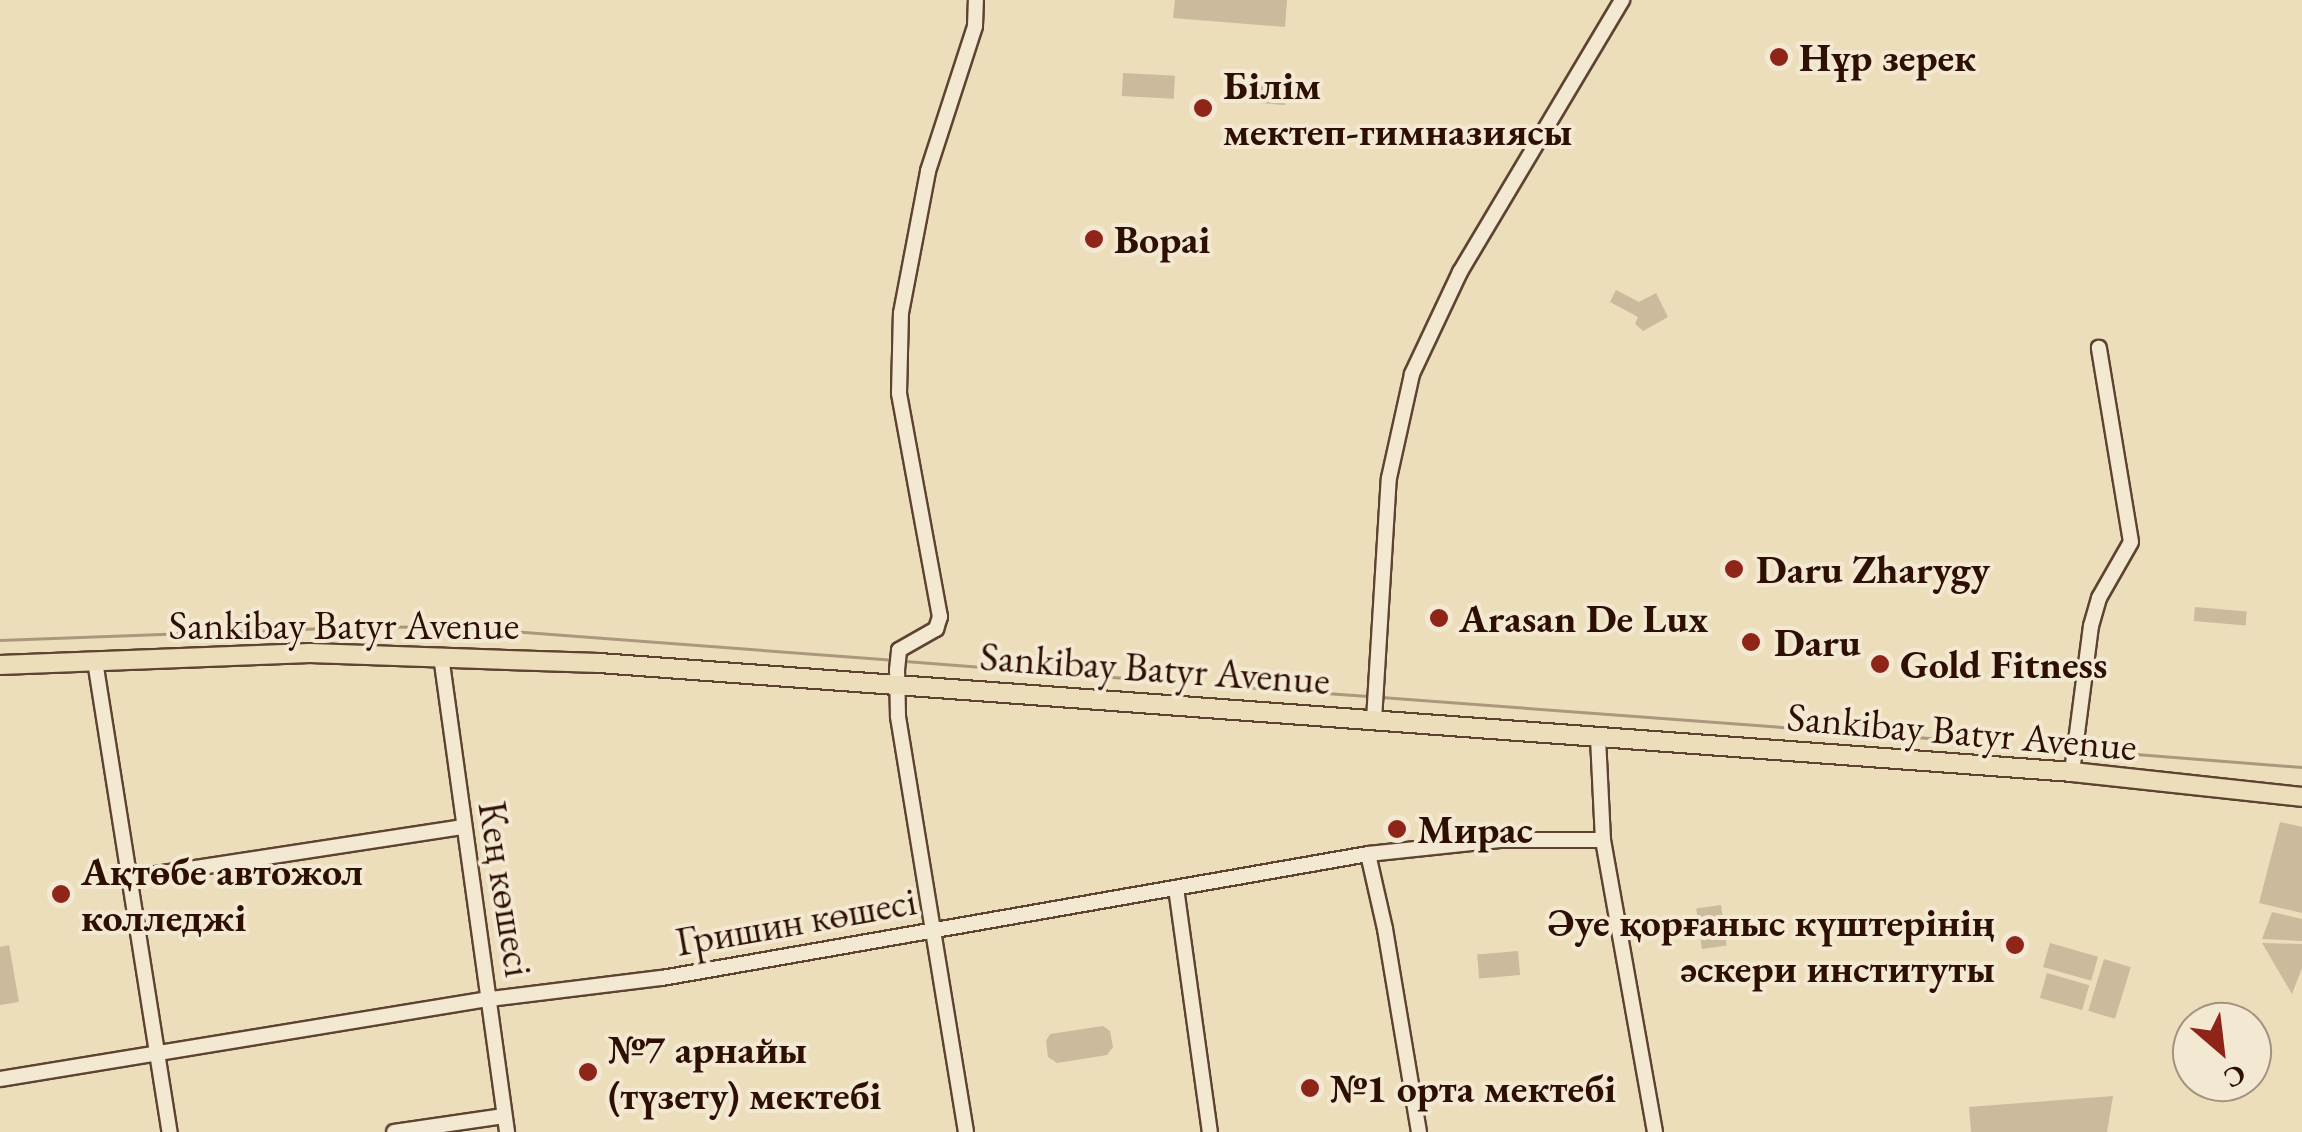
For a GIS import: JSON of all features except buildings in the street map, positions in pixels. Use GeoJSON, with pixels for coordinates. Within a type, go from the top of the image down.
{"type":"FeatureCollection","features":[{"type":"Feature","properties":{"kind":"main road","name":"Sankibay Batyr Avenue"},"geometry":{"type":"LineString","coordinates":[[0,665],[310,653],[897,670],[1375,703],[1598,738],[2072,772],[2302,797]]}},
{"type":"Feature","properties":{"kind":"street"},"geometry":{"type":"LineString","coordinates":[[966,1132],[898,716],[897,670],[908,642],[936,629],[940,617],[899,393],[901,312],[928,171],[975,26],[976,0]]}},
{"type":"Feature","properties":{"kind":"street"},"geometry":{"type":"LineString","coordinates":[[1375,703],[1390,478],[1412,374],[1460,272],[1622,0]]}},
{"type":"Feature","properties":{"kind":"street"},"geometry":{"type":"LineString","coordinates":[[2072,772],[2091,626],[2099,598],[2131,542],[2099,348]]}},
{"type":"Feature","properties":{"kind":"street","name":"Кең көшесі"},"geometry":{"type":"LineString","coordinates":[[441,656],[507,1132]]}},
{"type":"Feature","properties":{"kind":"street"},"geometry":{"type":"LineString","coordinates":[[94,662],[170,1132]]}},
{"type":"Feature","properties":{"kind":"street"},"geometry":{"type":"LineString","coordinates":[[1598,738],[1603,840],[1655,1132]]}},
{"type":"Feature","properties":{"kind":"street"},"geometry":{"type":"LineString","coordinates":[[129,878],[463,827]]}},
{"type":"Feature","properties":{"kind":"street","name":"Гришин көшесі"},"geometry":{"type":"LineString","coordinates":[[0,1079],[490,998],[662,978],[1368,854],[1502,840],[1603,840]]}},
{"type":"Feature","properties":{"kind":"street"},"geometry":{"type":"LineString","coordinates":[[1368,854],[1385,929],[1419,1132]]}},
{"type":"Feature","properties":{"kind":"street"},"geometry":{"type":"LineString","coordinates":[[1176,888],[1210,1132]]}},
{"type":"Feature","properties":{"kind":"street"},"geometry":{"type":"LineString","coordinates":[[394,1132],[504,1116]]}},
{"type":"Feature","properties":{"kind":"shaded area"},"geometry":{"type":"Polygon","coordinates":[[[1175,0],[1287,0],[1285,27],[1173,18],[1175,0]]]}},
{"type":"Feature","properties":{"kind":"shaded area"},"geometry":{"type":"Polygon","coordinates":[[[1123,73],[1175,76],[1174,99],[1122,96],[1123,73]]]}},
{"type":"Feature","properties":{"kind":"shaded area"},"geometry":{"type":"Polygon","coordinates":[[[1250,81],[1287,84],[1285,105],[1248,102],[1250,81]]]}},
{"type":"Feature","properties":{"kind":"shaded area"},"geometry":{"type":"Polygon","coordinates":[[[1616,290],[1639,302],[1656,293],[1668,317],[1643,331],[1635,324],[1638,317],[1610,302],[1616,290]]]}},
{"type":"Feature","properties":{"kind":"shaded area"},"geometry":{"type":"Polygon","coordinates":[[[2195,607],[2247,612],[2246,625],[2194,621],[2195,607]]]}},
{"type":"Feature","properties":{"kind":"shaded area"},"geometry":{"type":"Polygon","coordinates":[[[2280,822],[2302,827],[2302,913],[2259,903],[2280,822]]]}},
{"type":"Feature","properties":{"kind":"shaded area"},"geometry":{"type":"Polygon","coordinates":[[[1721,905],[1727,946],[1702,949],[1696,908],[1721,905]]]}},
{"type":"Feature","properties":{"kind":"shaded area"},"geometry":{"type":"Polygon","coordinates":[[[2272,912],[2302,919],[2302,941],[2262,939],[2272,912]]]}},
{"type":"Feature","properties":{"kind":"shaded area"},"geometry":{"type":"Polygon","coordinates":[[[2050,943],[2098,957],[2091,981],[2043,967],[2050,943]]]}},
{"type":"Feature","properties":{"kind":"shaded area"},"geometry":{"type":"Polygon","coordinates":[[[2262,943],[2302,944],[2302,968],[2292,994],[2262,943]]]}},
{"type":"Feature","properties":{"kind":"shaded area"},"geometry":{"type":"Polygon","coordinates":[[[9,945],[19,1002],[0,1005],[0,947],[9,945]]]}},
{"type":"Feature","properties":{"kind":"shaded area"},"geometry":{"type":"Polygon","coordinates":[[[1518,951],[1520,975],[1479,978],[1477,955],[1518,951]]]}},
{"type":"Feature","properties":{"kind":"shaded area"},"geometry":{"type":"Polygon","coordinates":[[[2104,959],[2131,967],[2115,1019],[2088,1011],[2104,959]]]}},
{"type":"Feature","properties":{"kind":"shaded area"},"geometry":{"type":"Polygon","coordinates":[[[2047,973],[2089,985],[2082,1010],[2040,998],[2047,973]]]}},
{"type":"Feature","properties":{"kind":"shaded area"},"geometry":{"type":"Polygon","coordinates":[[[1103,1026],[1110,1031],[1113,1047],[1107,1055],[1057,1063],[1048,1057],[1046,1041],[1050,1034],[1103,1026]]]}},
{"type":"Feature","properties":{"kind":"shaded area"},"geometry":{"type":"Polygon","coordinates":[[[2113,1096],[2107,1132],[1971,1132],[1969,1107],[2113,1096]]]}},
{"type":"Feature","properties":{"kind":"waterway"},"geometry":{"type":"LineString","coordinates":[[0,640],[373,626],[470,628],[892,660]]}},
{"type":"Feature","properties":{"kind":"waterway"},"geometry":{"type":"LineString","coordinates":[[905,661],[1176,682]]}},
{"type":"Feature","properties":{"kind":"waterway"},"geometry":{"type":"LineString","coordinates":[[1215,685],[1368,696]]}},
{"type":"Feature","properties":{"kind":"waterway"},"geometry":{"type":"LineString","coordinates":[[1381,697],[1982,742]]}},
{"type":"Feature","properties":{"kind":"waterway"},"geometry":{"type":"LineString","coordinates":[[2085,750],[2302,767]]}},
{"type":"Feature","properties":{"kind":"place","name":"Нұр зерек"},"geometry":{"type":"Point","coordinates":[1779,57]}},
{"type":"Feature","properties":{"kind":"place","name":"Білім мектеп-гимназиясы"},"geometry":{"type":"Point","coordinates":[1203,108]}},
{"type":"Feature","properties":{"kind":"place","name":"Bopai"},"geometry":{"type":"Point","coordinates":[1094,239]}},
{"type":"Feature","properties":{"kind":"place","name":"Daru Zharygy"},"geometry":{"type":"Point","coordinates":[1734,569]}},
{"type":"Feature","properties":{"kind":"place","name":"Arasan De Lux"},"geometry":{"type":"Point","coordinates":[1439,618]}},
{"type":"Feature","properties":{"kind":"place","name":"Daru"},"geometry":{"type":"Point","coordinates":[1751,642]}},
{"type":"Feature","properties":{"kind":"place","name":"Gold Fitness"},"geometry":{"type":"Point","coordinates":[1880,664]}},
{"type":"Feature","properties":{"kind":"place","name":"Мирас"},"geometry":{"type":"Point","coordinates":[1397,829]}},
{"type":"Feature","properties":{"kind":"place","name":"Ақтөбе автожол колледжі"},"geometry":{"type":"Point","coordinates":[61,894]}},
{"type":"Feature","properties":{"kind":"place","name":"Әуе қорғаныс күштерінің әскери институты"},"geometry":{"type":"Point","coordinates":[2015,945]}},
{"type":"Feature","properties":{"kind":"place","name":"№7 арнайы (түзету) мектебі"},"geometry":{"type":"Point","coordinates":[588,1072]}},
{"type":"Feature","properties":{"kind":"place","name":"№1 орта мектебі"},"geometry":{"type":"Point","coordinates":[1310,1088]}}]}
